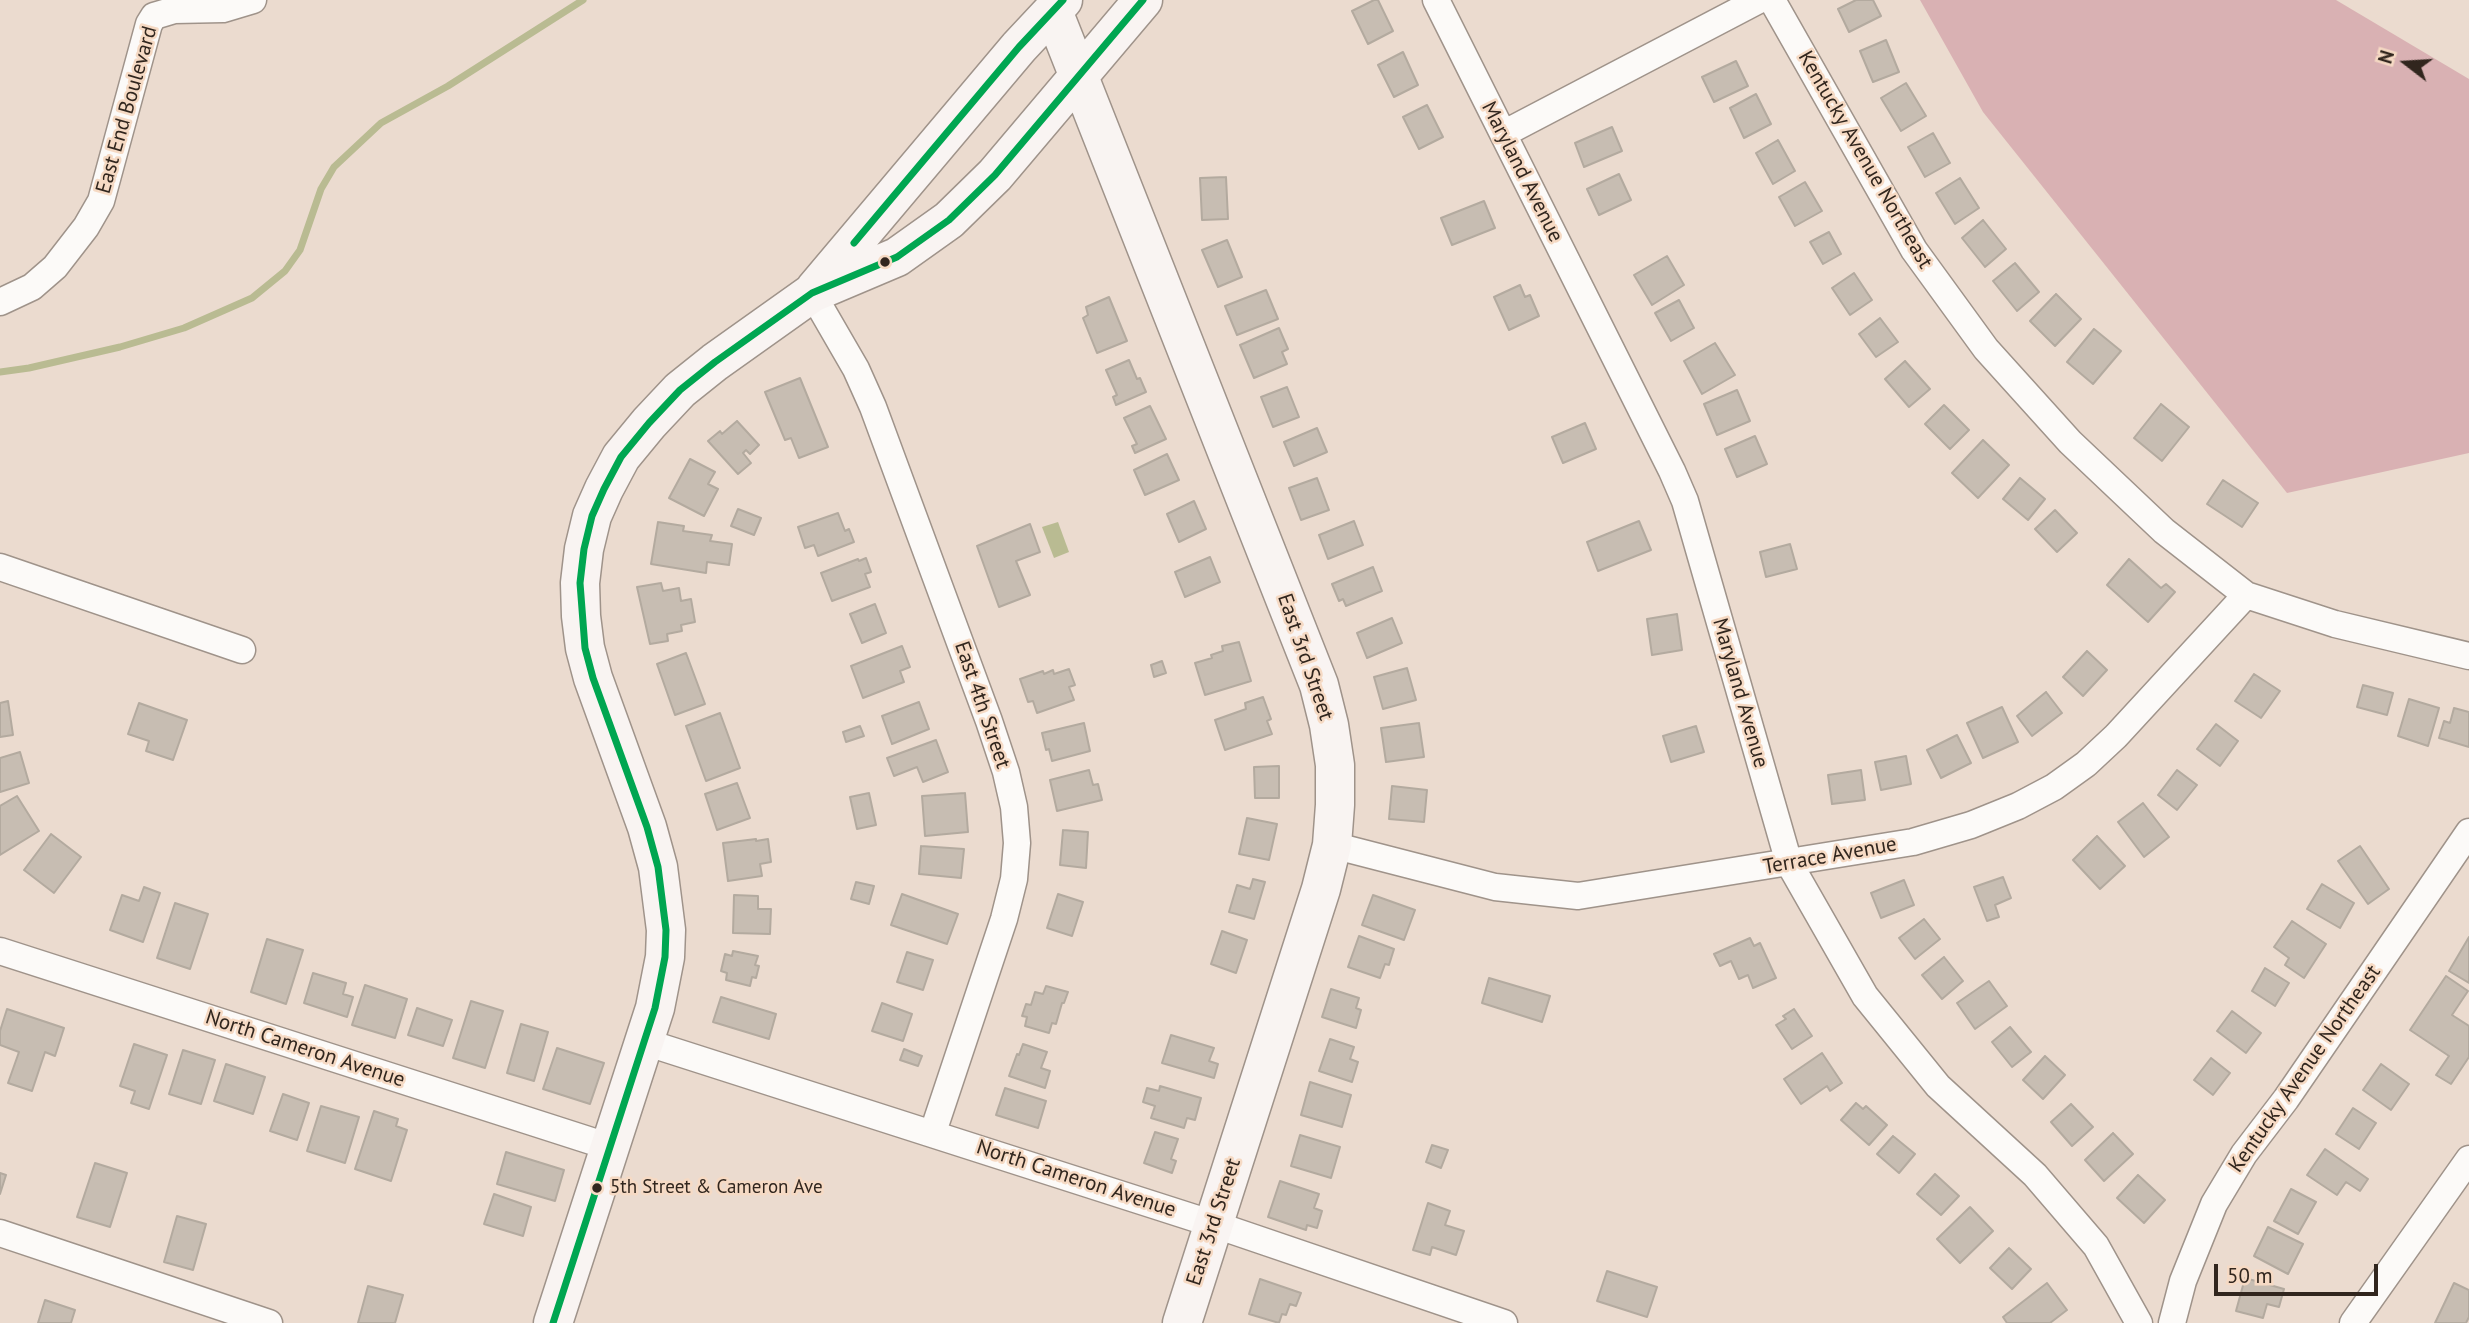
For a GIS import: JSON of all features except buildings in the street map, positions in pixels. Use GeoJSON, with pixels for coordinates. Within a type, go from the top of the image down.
{"type":"FeatureCollection","features":[{"type":"Feature","properties":{"kind":"main road"},"geometry":{"type":"LineString","coordinates":[[553,1323],[655,1008],[666,930],[658,867],[647,827],[604,712],[585,648],[580,583],[592,516],[604,489],[621,457],[649,423],[680,390],[715,362],[811,293],[897,257],[949,220],[995,175],[1143,0]]}},
{"type":"Feature","properties":{"kind":"main road"},"geometry":{"type":"LineString","coordinates":[[811,293],[1019,47],[1058,6]]}},
{"type":"Feature","properties":{"kind":"main road","name":"East 3rd Street"},"geometry":{"type":"LineString","coordinates":[[1058,6],[1079,76],[1319,685],[1335,765],[1332,845],[1321,889],[1182,1323]]}},
{"type":"Feature","properties":{"kind":"street","name":"East End Boulevard"},"geometry":{"type":"LineString","coordinates":[[0,302],[32,287],[54,267],[86,228],[101,201],[149,24],[154,16],[174,10],[223,9],[253,0]]}},
{"type":"Feature","properties":{"kind":"street","name":"Maryland Avenue"},"geometry":{"type":"LineString","coordinates":[[1436,0],[1685,501],[1789,863],[1865,996],[1938,1086],[2035,1175],[2096,1246],[2139,1323]]}},
{"type":"Feature","properties":{"kind":"street"},"geometry":{"type":"LineString","coordinates":[[1503,134],[1759,0]]}},
{"type":"Feature","properties":{"kind":"street","name":"Kentucky Avenue Northeast"},"geometry":{"type":"LineString","coordinates":[[1772,0],[1914,250],[1986,349],[2070,442],[2164,531],[2246,595],[2335,624],[2469,656]]}},
{"type":"Feature","properties":{"kind":"street","name":"East 4th Street"},"geometry":{"type":"LineString","coordinates":[[811,293],[856,369],[873,407],[989,721],[1014,807],[1017,843],[1014,879],[1008,905],[933,1132]]}},
{"type":"Feature","properties":{"kind":"street"},"geometry":{"type":"LineString","coordinates":[[0,567],[242,650]]}},
{"type":"Feature","properties":{"kind":"street","name":"Terrace Avenue"},"geometry":{"type":"LineString","coordinates":[[1332,845],[1495,887],[1578,896],[1913,842],[1971,825],[2018,806],[2053,787],[2086,764],[2116,736],[2246,595]]}},
{"type":"Feature","properties":{"kind":"street","name":"Kentucky Avenue Northeast"},"geometry":{"type":"LineString","coordinates":[[2172,1323],[2183,1281],[2214,1204],[2244,1154],[2286,1099],[2469,832]]}},
{"type":"Feature","properties":{"kind":"street","name":"North Cameron Avenue"},"geometry":{"type":"LineString","coordinates":[[0,951],[610,1147]]}},
{"type":"Feature","properties":{"kind":"street","name":"North Cameron Avenue"},"geometry":{"type":"LineString","coordinates":[[645,1042],[933,1132],[1504,1323]]}},
{"type":"Feature","properties":{"kind":"street"},"geometry":{"type":"LineString","coordinates":[[2353,1323],[2469,1159]]}},
{"type":"Feature","properties":{"kind":"street"},"geometry":{"type":"LineString","coordinates":[[0,1233],[268,1323]]}},
{"type":"Feature","properties":{"kind":"shaded area"},"geometry":{"type":"Polygon","coordinates":[[[1920,0],[2336,0],[2469,79],[2469,453],[2287,493],[1983,112],[1920,0]]]}},
{"type":"Feature","properties":{"kind":"shaded area"},"geometry":{"type":"Polygon","coordinates":[[[1058,522],[1069,552],[1054,558],[1042,527],[1058,522]]]}},
{"type":"Feature","properties":{"kind":"waterway"},"geometry":{"type":"LineString","coordinates":[[0,372],[120,347],[184,328],[252,298],[285,271],[300,250],[321,189],[334,167],[381,123],[448,86],[583,0]]}},
{"type":"Feature","properties":{"kind":"transit line"},"geometry":{"type":"LineString","coordinates":[[854,243],[1019,47],[1063,0]]}},
{"type":"Feature","properties":{"kind":"transit line"},"geometry":{"type":"LineString","coordinates":[[553,1323],[655,1008],[665,957],[666,930],[658,867],[647,827],[593,678],[585,648],[580,583],[584,549],[592,516],[604,489],[621,457],[649,423],[680,390],[715,362],[812,293],[897,257],[949,220],[995,175],[1143,0]]}},
{"type":"Feature","properties":{"kind":"place","name":"5th Street & Cameron Ave"},"geometry":{"type":"Point","coordinates":[597,1188]}}]}
